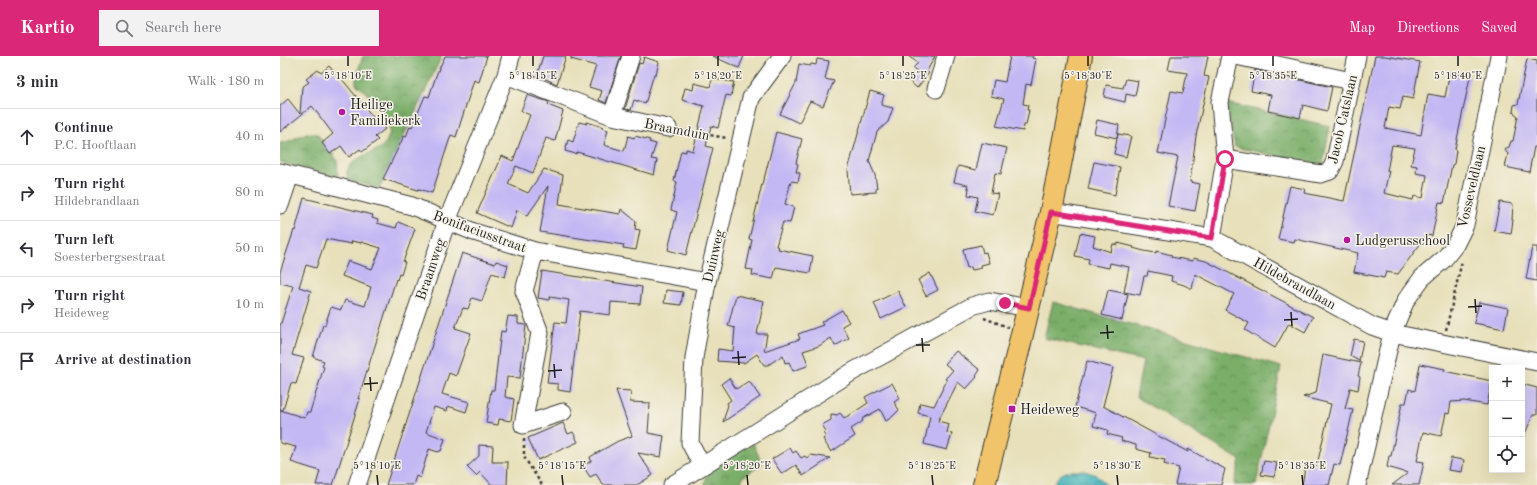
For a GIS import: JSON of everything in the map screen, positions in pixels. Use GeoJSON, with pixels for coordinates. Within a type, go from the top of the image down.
{"type":"FeatureCollection","features":[{"type":"Feature","properties":{"kind":"main road"},"geometry":{"type":"LineString","coordinates":[[984,485],[1029,308],[1051,212],[1081,56]]}},
{"type":"Feature","properties":{"kind":"street","name":"Braamweg"},"geometry":{"type":"LineString","coordinates":[[357,485],[447,221],[506,75],[511,56]]}},
{"type":"Feature","properties":{"kind":"street"},"geometry":{"type":"LineString","coordinates":[[612,116],[631,56]]}},
{"type":"Feature","properties":{"kind":"street","name":"Duinweg"},"geometry":{"type":"LineString","coordinates":[[702,465],[690,443],[694,358],[706,282],[751,98],[782,56]]}},
{"type":"Feature","properties":{"kind":"street"},"geometry":{"type":"LineString","coordinates":[[936,89],[946,56]]}},
{"type":"Feature","properties":{"kind":"street"},"geometry":{"type":"LineString","coordinates":[[1212,238],[1225,159],[1220,102],[1230,56]]}},
{"type":"Feature","properties":{"kind":"street"},"geometry":{"type":"LineString","coordinates":[[1236,56],[1351,81]]}},
{"type":"Feature","properties":{"kind":"street","name":"Jacob Catslaan"},"geometry":{"type":"LineString","coordinates":[[1225,159],[1321,174],[1330,171],[1335,161],[1357,56]]}},
{"type":"Feature","properties":{"kind":"street","name":"Vosseveldlaan"},"geometry":{"type":"LineString","coordinates":[[1357,485],[1392,333],[1406,300],[1422,278],[1444,260],[1455,245],[1465,226],[1499,56]]}},
{"type":"Feature","properties":{"kind":"street","name":"Braamduin"},"geometry":{"type":"LineString","coordinates":[[506,75],[612,116],[668,128]]}},
{"type":"Feature","properties":{"kind":"street"},"geometry":{"type":"LineString","coordinates":[[280,205],[285,174]]}},
{"type":"Feature","properties":{"kind":"street","name":"Bonifaciusstraat"},"geometry":{"type":"LineString","coordinates":[[285,174],[412,206],[474,232],[535,251],[706,282]]}},
{"type":"Feature","properties":{"kind":"street","name":"Hildebrandlaan"},"geometry":{"type":"LineString","coordinates":[[1051,212],[1212,238],[1372,326],[1392,333],[1537,362]]}},
{"type":"Feature","properties":{"kind":"street"},"geometry":{"type":"LineString","coordinates":[[535,251],[524,291],[540,334],[523,425],[563,412]]}},
{"type":"Feature","properties":{"kind":"street"},"geometry":{"type":"LineString","coordinates":[[678,483],[702,465],[852,372],[972,306],[984,302],[995,301],[1029,308]]}},
{"type":"Feature","properties":{"kind":"path","name":"Braamduin"},"geometry":{"type":"LineString","coordinates":[[668,128],[741,140]]}},
{"type":"Feature","properties":{"kind":"path"},"geometry":{"type":"LineString","coordinates":[[1443,343],[1463,259]]}},
{"type":"Feature","properties":{"kind":"path"},"geometry":{"type":"LineString","coordinates":[[523,425],[524,457],[542,485]]}},
{"type":"Feature","properties":{"kind":"green space"},"geometry":{"type":"Polygon","coordinates":[[[363,56],[442,56],[379,188],[348,180],[347,173],[348,168],[356,160],[381,147],[386,142],[389,134],[389,126],[382,110],[369,95],[356,84],[356,76],[363,56]]]}},
{"type":"Feature","properties":{"kind":"green space"},"geometry":{"type":"Polygon","coordinates":[[[1226,103],[1330,126],[1323,163],[1315,164],[1235,147],[1226,103]]]}},
{"type":"Feature","properties":{"kind":"green space"},"geometry":{"type":"Polygon","coordinates":[[[307,133],[317,134],[331,150],[337,161],[338,177],[280,162],[280,143],[307,133]]]}},
{"type":"Feature","properties":{"kind":"green space"},"geometry":{"type":"Polygon","coordinates":[[[1053,302],[1281,367],[1256,485],[1234,485],[1240,460],[1136,397],[1143,361],[1044,338],[1053,302]]]}},
{"type":"Feature","properties":{"kind":"green space"},"geometry":{"type":"Polygon","coordinates":[[[751,438],[762,464],[742,478],[741,485],[705,485],[708,466],[751,438]]]}},
{"type":"Feature","properties":{"kind":"water"},"geometry":{"type":"Polygon","coordinates":[[[1085,471],[1097,475],[1106,485],[1053,485],[1059,476],[1066,472],[1085,471]]]}},
{"type":"Feature","properties":{"kind":"building"},"geometry":{"type":"Polygon","coordinates":[[[445,56],[487,56],[479,82],[474,80],[456,137],[451,135],[432,193],[383,179],[404,136],[406,137],[410,126],[412,127],[425,96],[429,97],[437,73],[445,56]]]}},
{"type":"Feature","properties":{"kind":"building"},"geometry":{"type":"Polygon","coordinates":[[[543,56],[566,56],[557,84],[537,75],[543,56]]]}},
{"type":"Feature","properties":{"kind":"building"},"geometry":{"type":"Polygon","coordinates":[[[571,56],[621,56],[606,103],[599,100],[602,91],[589,87],[596,66],[571,59],[571,56]]]}},
{"type":"Feature","properties":{"kind":"building"},"geometry":{"type":"Polygon","coordinates":[[[712,56],[744,56],[739,68],[712,56]]]}},
{"type":"Feature","properties":{"kind":"building"},"geometry":{"type":"Polygon","coordinates":[[[908,56],[935,56],[927,71],[929,73],[917,88],[909,81],[917,71],[913,68],[918,63],[908,56]]]}},
{"type":"Feature","properties":{"kind":"building"},"geometry":{"type":"Polygon","coordinates":[[[1010,56],[1033,56],[1032,58],[1036,59],[1031,85],[1026,84],[1023,104],[1028,105],[1027,110],[1029,110],[1026,125],[1024,125],[1023,131],[996,126],[1004,99],[991,96],[994,80],[1005,82],[1010,56]]]}},
{"type":"Feature","properties":{"kind":"building"},"geometry":{"type":"Polygon","coordinates":[[[1171,56],[1208,56],[1204,76],[1209,77],[1196,136],[1190,182],[1200,184],[1195,211],[1168,206],[1178,157],[1158,153],[1171,91],[1183,93],[1187,73],[1168,70],[1171,56]]]}},
{"type":"Feature","properties":{"kind":"building"},"geometry":{"type":"Polygon","coordinates":[[[1375,56],[1385,56],[1420,62],[1413,99],[1403,97],[1400,109],[1389,107],[1385,128],[1421,135],[1428,94],[1445,97],[1450,72],[1470,77],[1455,149],[1454,164],[1452,165],[1444,203],[1439,202],[1432,236],[1427,235],[1398,274],[1386,272],[1384,278],[1354,272],[1358,253],[1295,239],[1294,242],[1278,239],[1290,186],[1305,189],[1304,193],[1344,201],[1375,56]],[[1392,145],[1387,171],[1389,171],[1384,193],[1413,200],[1414,196],[1423,198],[1427,175],[1416,173],[1417,166],[1411,165],[1415,148],[1392,145]]]}},
{"type":"Feature","properties":{"kind":"building"},"geometry":{"type":"Polygon","coordinates":[[[644,57],[659,62],[656,74],[654,74],[645,104],[634,100],[631,110],[625,109],[639,63],[642,64],[644,57]]]}},
{"type":"Feature","properties":{"kind":"building"},"geometry":{"type":"Polygon","coordinates":[[[817,59],[829,61],[825,79],[834,81],[823,106],[810,101],[799,123],[780,114],[796,83],[799,64],[810,66],[811,64],[816,65],[817,59]]]}},
{"type":"Feature","properties":{"kind":"building"},"geometry":{"type":"Polygon","coordinates":[[[1527,59],[1537,61],[1537,147],[1534,147],[1529,172],[1505,167],[1508,154],[1504,149],[1509,147],[1511,141],[1513,141],[1518,116],[1513,112],[1514,105],[1518,104],[1527,59]]]}},
{"type":"Feature","properties":{"kind":"building","name":"Heilige Familiekerk"},"geometry":{"type":"Polygon","coordinates":[[[329,66],[336,74],[337,73],[377,122],[378,121],[385,129],[375,137],[378,140],[362,152],[360,149],[349,157],[341,146],[330,154],[322,143],[333,134],[312,106],[280,132],[280,106],[288,99],[300,114],[302,87],[309,82],[306,79],[318,70],[321,73],[329,66]]]}},
{"type":"Feature","properties":{"kind":"building"},"geometry":{"type":"Polygon","coordinates":[[[1255,70],[1332,87],[1327,111],[1303,105],[1300,118],[1268,111],[1271,95],[1251,91],[1255,70]]]}},
{"type":"Feature","properties":{"kind":"building"},"geometry":{"type":"Polygon","coordinates":[[[712,79],[734,82],[731,96],[726,95],[718,128],[711,126],[706,146],[713,148],[686,255],[668,250],[677,212],[671,210],[677,182],[674,181],[681,151],[686,152],[686,149],[693,151],[704,106],[682,100],[685,88],[693,90],[694,83],[710,87],[712,79]]]}},
{"type":"Feature","properties":{"kind":"building"},"geometry":{"type":"Polygon","coordinates":[[[1126,79],[1138,81],[1135,96],[1126,94],[1125,102],[1104,97],[1106,85],[1123,88],[1126,79]]]}},
{"type":"Feature","properties":{"kind":"building"},"geometry":{"type":"Polygon","coordinates":[[[870,91],[884,95],[881,105],[893,108],[888,122],[877,132],[869,161],[875,175],[877,188],[876,187],[876,192],[850,194],[848,170],[870,91]]]}},
{"type":"Feature","properties":{"kind":"building"},"geometry":{"type":"Polygon","coordinates":[[[527,95],[549,102],[548,105],[563,111],[555,141],[546,138],[533,173],[516,166],[508,184],[528,193],[544,169],[563,175],[559,204],[620,214],[621,209],[636,221],[635,229],[640,230],[636,250],[623,248],[624,245],[540,232],[548,186],[527,216],[517,210],[511,228],[477,213],[502,156],[513,161],[530,115],[521,111],[527,95]]]}},
{"type":"Feature","properties":{"kind":"building"},"geometry":{"type":"Polygon","coordinates":[[[1097,120],[1119,125],[1117,138],[1094,133],[1097,120]]]}},
{"type":"Feature","properties":{"kind":"building"},"geometry":{"type":"Polygon","coordinates":[[[579,122],[587,124],[587,122],[608,130],[604,145],[624,151],[628,136],[634,138],[635,136],[650,140],[649,142],[656,144],[651,159],[657,160],[654,175],[577,152],[576,154],[565,151],[568,140],[573,142],[579,122]]]}},
{"type":"Feature","properties":{"kind":"building"},"geometry":{"type":"Polygon","coordinates":[[[776,132],[802,139],[796,163],[798,164],[796,172],[800,173],[798,182],[791,181],[785,204],[794,207],[790,223],[783,222],[776,246],[779,247],[778,249],[813,256],[810,273],[776,267],[773,279],[752,275],[753,270],[746,269],[752,240],[749,239],[776,132]]]}},
{"type":"Feature","properties":{"kind":"building"},"geometry":{"type":"Polygon","coordinates":[[[1118,134],[1131,136],[1126,157],[1114,154],[1118,134]]]}},
{"type":"Feature","properties":{"kind":"building"},"geometry":{"type":"Polygon","coordinates":[[[982,143],[1007,148],[1001,174],[995,173],[991,193],[998,194],[993,215],[975,211],[978,197],[968,195],[968,185],[954,182],[958,166],[976,170],[982,143]]]}},
{"type":"Feature","properties":{"kind":"building"},"geometry":{"type":"Polygon","coordinates":[[[1094,162],[1120,167],[1115,195],[1088,189],[1094,162]]]}},
{"type":"Feature","properties":{"kind":"building"},"geometry":{"type":"Polygon","coordinates":[[[304,198],[373,215],[372,218],[378,220],[377,223],[396,228],[398,222],[415,229],[403,262],[405,262],[401,275],[399,274],[397,280],[396,279],[358,399],[360,399],[333,485],[316,485],[320,471],[291,462],[296,447],[280,443],[280,326],[293,286],[280,283],[280,272],[294,230],[295,231],[304,198]],[[326,239],[316,268],[306,265],[299,287],[311,291],[292,355],[304,358],[296,384],[291,383],[283,410],[280,410],[305,418],[307,412],[310,412],[324,367],[322,366],[324,361],[313,357],[323,325],[325,325],[331,307],[341,310],[345,300],[365,306],[371,287],[342,276],[348,261],[372,269],[381,248],[361,242],[352,241],[351,244],[326,239]]]}},
{"type":"Feature","properties":{"kind":"building"},"geometry":{"type":"Polygon","coordinates":[[[1500,202],[1513,204],[1511,234],[1494,231],[1500,202]]]}},
{"type":"Feature","properties":{"kind":"building"},"geometry":{"type":"Polygon","coordinates":[[[1080,233],[1095,236],[1093,246],[1111,252],[1113,244],[1118,245],[1118,243],[1144,251],[1156,253],[1156,251],[1172,255],[1171,257],[1193,261],[1193,258],[1206,261],[1313,317],[1305,332],[1289,323],[1275,348],[1245,330],[1249,323],[1225,310],[1234,294],[1195,274],[1192,289],[1171,281],[1172,276],[1148,271],[1147,276],[1144,276],[1140,295],[1124,292],[1129,267],[1110,263],[1109,268],[1088,264],[1089,259],[1075,256],[1080,233]]]}},
{"type":"Feature","properties":{"kind":"building"},"geometry":{"type":"Polygon","coordinates":[[[981,245],[983,253],[986,252],[989,263],[981,265],[982,268],[972,270],[971,267],[967,268],[963,249],[981,245]]]}},
{"type":"Feature","properties":{"kind":"building"},"geometry":{"type":"Polygon","coordinates":[[[1532,247],[1537,247],[1537,281],[1526,279],[1532,247]]]}},
{"type":"Feature","properties":{"kind":"building"},"geometry":{"type":"Polygon","coordinates":[[[462,253],[495,264],[496,261],[508,265],[505,277],[492,273],[482,301],[472,298],[468,309],[463,308],[455,328],[471,333],[456,376],[449,373],[442,394],[469,402],[466,412],[448,406],[447,411],[434,407],[426,432],[445,439],[441,451],[438,452],[429,449],[420,478],[416,476],[413,485],[386,485],[462,253]]]}},
{"type":"Feature","properties":{"kind":"building"},"geometry":{"type":"Polygon","coordinates":[[[542,271],[642,287],[640,304],[611,302],[610,315],[580,311],[570,392],[558,390],[558,384],[547,383],[555,322],[566,323],[569,300],[550,297],[549,300],[538,298],[542,271]]]}},
{"type":"Feature","properties":{"kind":"building"},"geometry":{"type":"Polygon","coordinates":[[[930,273],[938,290],[926,296],[918,280],[930,273]]]}},
{"type":"Feature","properties":{"kind":"building"},"geometry":{"type":"Polygon","coordinates":[[[666,290],[683,292],[681,305],[664,303],[666,290]]]}},
{"type":"Feature","properties":{"kind":"building"},"geometry":{"type":"Polygon","coordinates":[[[1108,290],[1128,294],[1122,320],[1102,315],[1108,290]]]}},
{"type":"Feature","properties":{"kind":"building"},"geometry":{"type":"Polygon","coordinates":[[[898,291],[906,307],[881,319],[874,303],[898,291]]]}},
{"type":"Feature","properties":{"kind":"building"},"geometry":{"type":"Polygon","coordinates":[[[736,295],[764,301],[757,334],[767,334],[764,351],[800,339],[798,334],[823,325],[821,322],[842,310],[849,322],[842,326],[849,338],[835,346],[831,338],[819,346],[803,351],[808,364],[807,366],[793,371],[789,362],[785,363],[783,355],[768,365],[764,365],[757,354],[744,363],[717,361],[718,349],[733,351],[735,328],[728,326],[736,295]]]}},
{"type":"Feature","properties":{"kind":"building"},"geometry":{"type":"Polygon","coordinates":[[[1479,302],[1508,308],[1504,329],[1474,323],[1479,302]]]}},
{"type":"Feature","properties":{"kind":"building"},"geometry":{"type":"Polygon","coordinates":[[[508,316],[518,317],[518,324],[526,325],[520,378],[507,377],[505,397],[514,399],[511,421],[499,419],[498,425],[486,423],[491,390],[494,390],[501,331],[505,332],[508,316]]]}},
{"type":"Feature","properties":{"kind":"building"},"geometry":{"type":"Polygon","coordinates":[[[1354,339],[1363,341],[1359,361],[1350,356],[1354,339]]]}},
{"type":"Feature","properties":{"kind":"building"},"geometry":{"type":"Polygon","coordinates":[[[956,351],[980,370],[976,376],[977,377],[966,389],[958,382],[938,421],[949,424],[947,433],[952,434],[947,450],[924,444],[930,416],[918,413],[920,403],[934,406],[947,380],[945,379],[953,370],[945,364],[956,351]]]}},
{"type":"Feature","properties":{"kind":"building"},"geometry":{"type":"Polygon","coordinates":[[[1323,355],[1361,363],[1358,376],[1360,377],[1358,390],[1350,388],[1345,409],[1353,410],[1340,465],[1334,464],[1329,485],[1302,485],[1306,463],[1317,465],[1331,404],[1303,397],[1316,393],[1323,355]]]}},
{"type":"Feature","properties":{"kind":"building"},"geometry":{"type":"Polygon","coordinates":[[[1087,361],[1113,368],[1103,406],[1188,452],[1188,449],[1225,469],[1221,485],[1175,485],[1179,468],[1164,464],[1165,460],[1150,457],[1151,453],[1136,449],[1136,445],[1121,441],[1122,438],[1107,434],[1108,430],[1093,426],[1096,413],[1075,407],[1087,361]]]}},
{"type":"Feature","properties":{"kind":"building"},"geometry":{"type":"Polygon","coordinates":[[[1420,364],[1445,369],[1444,371],[1489,380],[1489,395],[1487,405],[1464,401],[1451,402],[1449,414],[1446,413],[1441,436],[1423,432],[1417,461],[1424,462],[1419,485],[1392,485],[1408,473],[1387,467],[1389,456],[1391,456],[1402,403],[1406,403],[1409,389],[1415,391],[1420,364]]]}},
{"type":"Feature","properties":{"kind":"building"},"geometry":{"type":"Polygon","coordinates":[[[729,378],[736,389],[749,381],[760,397],[723,422],[728,405],[727,403],[731,400],[721,384],[729,378]]]}},
{"type":"Feature","properties":{"kind":"building"},"geometry":{"type":"Polygon","coordinates":[[[892,383],[900,398],[894,402],[899,410],[886,421],[880,409],[862,419],[863,421],[851,429],[855,436],[831,452],[823,439],[826,437],[823,433],[826,431],[822,425],[831,420],[831,414],[837,415],[840,413],[844,418],[850,415],[868,403],[865,397],[892,383]]]}},
{"type":"Feature","properties":{"kind":"building"},"geometry":{"type":"Polygon","coordinates":[[[1525,385],[1537,388],[1537,415],[1533,415],[1525,434],[1525,385]]]}},
{"type":"Feature","properties":{"kind":"building"},"geometry":{"type":"Polygon","coordinates":[[[616,390],[631,391],[630,402],[650,403],[648,433],[664,436],[661,457],[638,453],[653,475],[637,485],[603,485],[596,474],[590,477],[583,466],[591,461],[590,457],[618,441],[632,436],[616,390]]]}},
{"type":"Feature","properties":{"kind":"building"},"geometry":{"type":"Polygon","coordinates":[[[563,423],[568,434],[573,432],[578,442],[538,460],[528,438],[563,423]]]}},
{"type":"Feature","properties":{"kind":"building"},"geometry":{"type":"Polygon","coordinates":[[[479,445],[493,446],[492,462],[508,462],[507,485],[492,485],[480,472],[476,476],[467,467],[479,456],[479,445]]]}},
{"type":"Feature","properties":{"kind":"building"},"geometry":{"type":"Polygon","coordinates":[[[790,448],[793,453],[796,451],[801,458],[805,456],[807,458],[811,455],[830,458],[803,476],[796,465],[782,474],[772,459],[790,448]]]}},
{"type":"Feature","properties":{"kind":"building"},"geometry":{"type":"Polygon","coordinates":[[[1451,458],[1464,460],[1462,472],[1448,470],[1451,458]]]}},
{"type":"Feature","properties":{"kind":"building"},"geometry":{"type":"Polygon","coordinates":[[[1264,461],[1277,463],[1274,477],[1261,475],[1264,461]]]}},
{"type":"Feature","properties":{"kind":"place","name":"Heilige Familiekerk"},"geometry":{"type":"Point","coordinates":[342,112]}},
{"type":"Feature","properties":{"kind":"place","name":"Ludgerusschool"},"geometry":{"type":"Point","coordinates":[1347,240]}},
{"type":"Feature","properties":{"kind":"place","name":"Heideweg"},"geometry":{"type":"Point","coordinates":[1012,409]}},
{"type":"Feature","properties":{"kind":"route"},"geometry":{"type":"LineString","coordinates":[[1005,303],[1029,308],[1051,212],[1212,238],[1225,159]]}}]}
